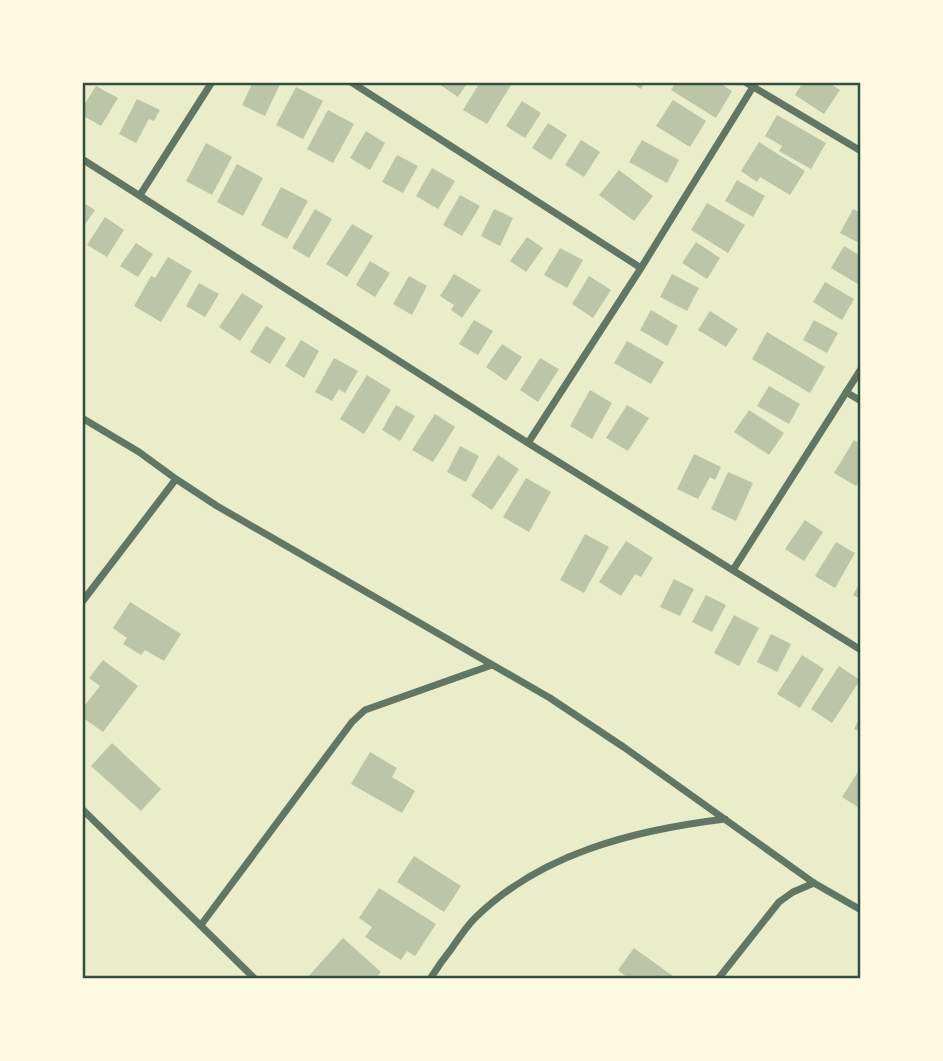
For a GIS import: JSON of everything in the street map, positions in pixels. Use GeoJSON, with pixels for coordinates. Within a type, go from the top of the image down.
{"type":"FeatureCollection","features":[{"type":"Feature","properties":{"kind":"street"},"geometry":{"type":"LineString","coordinates":[[140,195],[212,82]]}},
{"type":"Feature","properties":{"kind":"street"},"geometry":{"type":"LineString","coordinates":[[351,82],[641,268]]}},
{"type":"Feature","properties":{"kind":"street"},"geometry":{"type":"LineString","coordinates":[[745,82],[755,85],[861,151]]}},
{"type":"Feature","properties":{"kind":"street"},"geometry":{"type":"LineString","coordinates":[[528,443],[755,85]]}},
{"type":"Feature","properties":{"kind":"street"},"geometry":{"type":"LineString","coordinates":[[82,159],[528,443],[861,650]]}},
{"type":"Feature","properties":{"kind":"street"},"geometry":{"type":"LineString","coordinates":[[733,570],[861,369]]}},
{"type":"Feature","properties":{"kind":"street"},"geometry":{"type":"LineString","coordinates":[[846,392],[861,401]]}},
{"type":"Feature","properties":{"kind":"street"},"geometry":{"type":"LineString","coordinates":[[82,418],[139,452],[217,506],[550,698],[814,883],[861,910]]}},
{"type":"Feature","properties":{"kind":"street"},"geometry":{"type":"LineString","coordinates":[[82,602],[176,479]]}},
{"type":"Feature","properties":{"kind":"street"},"geometry":{"type":"LineString","coordinates":[[201,925],[352,722],[365,710],[492,665]]}},
{"type":"Feature","properties":{"kind":"street"},"geometry":{"type":"LineString","coordinates":[[82,809],[255,979]]}},
{"type":"Feature","properties":{"kind":"street"},"geometry":{"type":"LineString","coordinates":[[430,979],[472,921],[492,903],[545,867],[621,838],[725,819]]}},
{"type":"Feature","properties":{"kind":"street"},"geometry":{"type":"LineString","coordinates":[[718,979],[779,902],[793,892],[814,883]]}},
{"type":"Feature","properties":{"kind":"building"},"geometry":{"type":"Polygon","coordinates":[[[253,82],[281,82],[265,116],[242,105],[253,82]]]}},
{"type":"Feature","properties":{"kind":"building"},"geometry":{"type":"Polygon","coordinates":[[[468,82],[458,97],[439,84],[468,82]]]}},
{"type":"Feature","properties":{"kind":"building"},"geometry":{"type":"Polygon","coordinates":[[[480,82],[506,82],[511,85],[487,124],[463,110],[480,82]]]}},
{"type":"Feature","properties":{"kind":"building"},"geometry":{"type":"Polygon","coordinates":[[[630,82],[645,82],[641,89],[630,82]]]}},
{"type":"Feature","properties":{"kind":"building"},"geometry":{"type":"Polygon","coordinates":[[[676,82],[718,82],[732,91],[716,118],[671,90],[676,82]]]}},
{"type":"Feature","properties":{"kind":"building"},"geometry":{"type":"Polygon","coordinates":[[[803,82],[828,82],[840,90],[824,114],[795,95],[803,82]]]}},
{"type":"Feature","properties":{"kind":"building"},"geometry":{"type":"Polygon","coordinates":[[[96,86],[118,98],[101,126],[82,115],[82,108],[96,86]]]}},
{"type":"Feature","properties":{"kind":"building"},"geometry":{"type":"Polygon","coordinates":[[[296,87],[323,101],[303,139],[276,125],[296,87]]]}},
{"type":"Feature","properties":{"kind":"building"},"geometry":{"type":"Polygon","coordinates":[[[137,99],[160,110],[154,121],[149,119],[136,143],[119,134],[137,99]]]}},
{"type":"Feature","properties":{"kind":"building"},"geometry":{"type":"Polygon","coordinates":[[[673,100],[706,121],[690,147],[656,126],[673,100]]]}},
{"type":"Feature","properties":{"kind":"building"},"geometry":{"type":"Polygon","coordinates":[[[522,101],[541,113],[525,138],[506,126],[522,101]]]}},
{"type":"Feature","properties":{"kind":"building"},"geometry":{"type":"Polygon","coordinates":[[[328,110],[354,124],[333,163],[307,149],[328,110]]]}},
{"type":"Feature","properties":{"kind":"building"},"geometry":{"type":"Polygon","coordinates":[[[777,115],[826,143],[811,169],[779,151],[782,146],[765,136],[777,115]]]}},
{"type":"Feature","properties":{"kind":"building"},"geometry":{"type":"Polygon","coordinates":[[[548,123],[567,135],[551,160],[532,148],[548,123]]]}},
{"type":"Feature","properties":{"kind":"building"},"geometry":{"type":"Polygon","coordinates":[[[366,131],[385,143],[370,170],[350,158],[366,131]]]}},
{"type":"Feature","properties":{"kind":"building"},"geometry":{"type":"Polygon","coordinates":[[[581,140],[600,152],[584,177],[565,165],[581,140]]]}},
{"type":"Feature","properties":{"kind":"building"},"geometry":{"type":"Polygon","coordinates":[[[642,140],[679,160],[667,183],[629,162],[642,140]]]}},
{"type":"Feature","properties":{"kind":"building"},"geometry":{"type":"Polygon","coordinates":[[[759,142],[805,171],[790,195],[760,177],[757,182],[741,171],[759,142]]]}},
{"type":"Feature","properties":{"kind":"building"},"geometry":{"type":"Polygon","coordinates":[[[206,143],[232,157],[212,195],[186,181],[206,143]]]}},
{"type":"Feature","properties":{"kind":"building"},"geometry":{"type":"Polygon","coordinates":[[[397,155],[418,166],[403,193],[382,182],[397,155]]]}},
{"type":"Feature","properties":{"kind":"building"},"geometry":{"type":"Polygon","coordinates":[[[237,164],[263,178],[243,216],[217,202],[237,164]]]}},
{"type":"Feature","properties":{"kind":"building"},"geometry":{"type":"Polygon","coordinates":[[[432,168],[455,181],[438,209],[416,196],[432,168]]]}},
{"type":"Feature","properties":{"kind":"building"},"geometry":{"type":"Polygon","coordinates":[[[619,170],[653,196],[634,221],[599,195],[619,170]]]}},
{"type":"Feature","properties":{"kind":"building"},"geometry":{"type":"Polygon","coordinates":[[[737,180],[765,196],[753,217],[725,201],[737,180]]]}},
{"type":"Feature","properties":{"kind":"building"},"geometry":{"type":"Polygon","coordinates":[[[281,187],[308,201],[287,239],[261,225],[281,187]]]}},
{"type":"Feature","properties":{"kind":"building"},"geometry":{"type":"Polygon","coordinates":[[[460,195],[480,206],[462,236],[443,225],[460,195]]]}},
{"type":"Feature","properties":{"kind":"building"},"geometry":{"type":"Polygon","coordinates":[[[82,202],[95,210],[82,229],[82,202]]]}},
{"type":"Feature","properties":{"kind":"building"},"geometry":{"type":"Polygon","coordinates":[[[707,203],[745,225],[728,253],[691,230],[707,203]]]}},
{"type":"Feature","properties":{"kind":"building"},"geometry":{"type":"Polygon","coordinates":[[[315,209],[332,219],[309,258],[292,248],[315,209]]]}},
{"type":"Feature","properties":{"kind":"building"},"geometry":{"type":"Polygon","coordinates":[[[494,209],[513,218],[500,246],[481,236],[494,209]]]}},
{"type":"Feature","properties":{"kind":"building"},"geometry":{"type":"Polygon","coordinates":[[[853,209],[861,213],[861,244],[840,233],[853,209]]]}},
{"type":"Feature","properties":{"kind":"building"},"geometry":{"type":"Polygon","coordinates":[[[105,217],[124,230],[107,257],[87,245],[105,217]]]}},
{"type":"Feature","properties":{"kind":"building"},"geometry":{"type":"Polygon","coordinates":[[[352,224],[373,236],[347,277],[326,264],[352,224]]]}},
{"type":"Feature","properties":{"kind":"building"},"geometry":{"type":"Polygon","coordinates":[[[527,237],[543,248],[526,272],[510,261],[527,237]]]}},
{"type":"Feature","properties":{"kind":"building"},"geometry":{"type":"Polygon","coordinates":[[[696,242],[720,258],[707,279],[682,263],[696,242]]]}},
{"type":"Feature","properties":{"kind":"building"},"geometry":{"type":"Polygon","coordinates":[[[136,243],[153,254],[138,277],[120,266],[136,243]]]}},
{"type":"Feature","properties":{"kind":"building"},"geometry":{"type":"Polygon","coordinates":[[[844,246],[861,256],[861,286],[831,268],[844,246]]]}},
{"type":"Feature","properties":{"kind":"building"},"geometry":{"type":"Polygon","coordinates":[[[560,248],[583,260],[567,288],[544,275],[560,248]]]}},
{"type":"Feature","properties":{"kind":"building"},"geometry":{"type":"Polygon","coordinates":[[[168,257],[192,271],[161,322],[134,306],[151,276],[155,278],[168,257]]]}},
{"type":"Feature","properties":{"kind":"building"},"geometry":{"type":"Polygon","coordinates":[[[370,261],[390,273],[375,297],[356,285],[370,261]]]}},
{"type":"Feature","properties":{"kind":"building"},"geometry":{"type":"Polygon","coordinates":[[[454,274],[481,290],[462,318],[451,310],[454,305],[440,296],[454,274]]]}},
{"type":"Feature","properties":{"kind":"building"},"geometry":{"type":"Polygon","coordinates":[[[672,274],[699,288],[687,311],[660,297],[672,274]]]}},
{"type":"Feature","properties":{"kind":"building"},"geometry":{"type":"Polygon","coordinates":[[[409,276],[427,286],[412,315],[393,304],[409,276]]]}},
{"type":"Feature","properties":{"kind":"building"},"geometry":{"type":"Polygon","coordinates":[[[589,276],[611,290],[593,318],[572,304],[589,276]]]}},
{"type":"Feature","properties":{"kind":"building"},"geometry":{"type":"Polygon","coordinates":[[[825,282],[854,299],[842,320],[813,302],[825,282]]]}},
{"type":"Feature","properties":{"kind":"building"},"geometry":{"type":"Polygon","coordinates":[[[199,283],[219,294],[205,317],[186,306],[199,283]]]}},
{"type":"Feature","properties":{"kind":"building"},"geometry":{"type":"Polygon","coordinates":[[[242,293],[263,306],[240,341],[219,327],[242,293]]]}},
{"type":"Feature","properties":{"kind":"building"},"geometry":{"type":"Polygon","coordinates":[[[651,310],[678,326],[667,346],[640,330],[651,310]]]}},
{"type":"Feature","properties":{"kind":"building"},"geometry":{"type":"Polygon","coordinates":[[[710,311],[738,329],[726,347],[698,330],[710,311]]]}},
{"type":"Feature","properties":{"kind":"building"},"geometry":{"type":"Polygon","coordinates":[[[474,320],[493,331],[478,355],[459,344],[474,320]]]}},
{"type":"Feature","properties":{"kind":"building"},"geometry":{"type":"Polygon","coordinates":[[[814,320],[838,333],[827,353],[803,340],[814,320]]]}},
{"type":"Feature","properties":{"kind":"building"},"geometry":{"type":"Polygon","coordinates":[[[266,326],[286,338],[270,364],[250,352],[266,326]]]}},
{"type":"Feature","properties":{"kind":"building"},"geometry":{"type":"Polygon","coordinates":[[[767,332],[825,367],[810,393],[752,359],[767,332]]]}},
{"type":"Feature","properties":{"kind":"building"},"geometry":{"type":"Polygon","coordinates":[[[301,340],[319,351],[304,378],[285,366],[301,340]]]}},
{"type":"Feature","properties":{"kind":"building"},"geometry":{"type":"Polygon","coordinates":[[[627,341],[664,362],[651,384],[614,363],[627,341]]]}},
{"type":"Feature","properties":{"kind":"building"},"geometry":{"type":"Polygon","coordinates":[[[502,344],[522,357],[506,381],[486,367],[502,344]]]}},
{"type":"Feature","properties":{"kind":"building"},"geometry":{"type":"Polygon","coordinates":[[[334,358],[358,371],[345,393],[339,389],[332,401],[315,392],[334,358]]]}},
{"type":"Feature","properties":{"kind":"building"},"geometry":{"type":"Polygon","coordinates":[[[540,358],[559,369],[538,402],[520,390],[540,358]]]}},
{"type":"Feature","properties":{"kind":"building"},"geometry":{"type":"Polygon","coordinates":[[[367,375],[391,390],[364,434],[340,419],[367,375]]]}},
{"type":"Feature","properties":{"kind":"building"},"geometry":{"type":"Polygon","coordinates":[[[769,386],[800,404],[789,424],[757,406],[769,386]]]}},
{"type":"Feature","properties":{"kind":"building"},"geometry":{"type":"Polygon","coordinates":[[[590,390],[612,403],[592,439],[570,426],[590,390]]]}},
{"type":"Feature","properties":{"kind":"building"},"geometry":{"type":"Polygon","coordinates":[[[396,405],[415,416],[400,441],[382,430],[396,405]]]}},
{"type":"Feature","properties":{"kind":"building"},"geometry":{"type":"Polygon","coordinates":[[[627,405],[649,418],[628,451],[606,438],[627,405]]]}},
{"type":"Feature","properties":{"kind":"building"},"geometry":{"type":"Polygon","coordinates":[[[749,410],[784,433],[769,455],[734,432],[749,410]]]}},
{"type":"Feature","properties":{"kind":"building"},"geometry":{"type":"Polygon","coordinates":[[[435,414],[455,427],[433,462],[412,450],[435,414]]]}},
{"type":"Feature","properties":{"kind":"building"},"geometry":{"type":"Polygon","coordinates":[[[854,440],[861,444],[861,479],[856,486],[834,473],[854,440]]]}},
{"type":"Feature","properties":{"kind":"building"},"geometry":{"type":"Polygon","coordinates":[[[460,446],[479,456],[466,482],[447,472],[460,446]]]}},
{"type":"Feature","properties":{"kind":"building"},"geometry":{"type":"Polygon","coordinates":[[[694,454],[721,467],[715,480],[710,477],[698,499],[677,489],[694,454]]]}},
{"type":"Feature","properties":{"kind":"building"},"geometry":{"type":"Polygon","coordinates":[[[498,455],[519,469],[492,510],[471,496],[498,455]]]}},
{"type":"Feature","properties":{"kind":"building"},"geometry":{"type":"Polygon","coordinates":[[[728,472],[753,483],[736,521],[711,509],[728,472]]]}},
{"type":"Feature","properties":{"kind":"building"},"geometry":{"type":"Polygon","coordinates":[[[526,478],[551,492],[529,532],[503,517],[526,478]]]}},
{"type":"Feature","properties":{"kind":"building"},"geometry":{"type":"Polygon","coordinates":[[[805,520],[823,532],[804,561],[785,549],[805,520]]]}},
{"type":"Feature","properties":{"kind":"building"},"geometry":{"type":"Polygon","coordinates":[[[585,534],[609,547],[584,593],[560,580],[585,534]]]}},
{"type":"Feature","properties":{"kind":"building"},"geometry":{"type":"Polygon","coordinates":[[[626,541],[653,558],[641,577],[635,574],[621,596],[599,582],[626,541]]]}},
{"type":"Feature","properties":{"kind":"building"},"geometry":{"type":"Polygon","coordinates":[[[836,542],[855,553],[835,588],[815,576],[836,542]]]}},
{"type":"Feature","properties":{"kind":"building"},"geometry":{"type":"Polygon","coordinates":[[[674,579],[694,589],[680,616],[660,607],[674,579]]]}},
{"type":"Feature","properties":{"kind":"building"},"geometry":{"type":"Polygon","coordinates":[[[861,581],[861,599],[853,595],[861,581]]]}},
{"type":"Feature","properties":{"kind":"building"},"geometry":{"type":"Polygon","coordinates":[[[706,595],[726,605],[712,632],[692,622],[706,595]]]}},
{"type":"Feature","properties":{"kind":"building"},"geometry":{"type":"Polygon","coordinates":[[[130,602],[181,634],[164,661],[145,650],[141,655],[123,644],[127,638],[113,628],[130,602]]]}},
{"type":"Feature","properties":{"kind":"building"},"geometry":{"type":"Polygon","coordinates":[[[734,615],[759,628],[739,666],[714,653],[734,615]]]}},
{"type":"Feature","properties":{"kind":"building"},"geometry":{"type":"Polygon","coordinates":[[[771,634],[791,644],[777,672],[757,662],[771,634]]]}},
{"type":"Feature","properties":{"kind":"building"},"geometry":{"type":"Polygon","coordinates":[[[802,655],[824,669],[800,708],[777,694],[802,655]]]}},
{"type":"Feature","properties":{"kind":"building"},"geometry":{"type":"Polygon","coordinates":[[[103,660],[138,686],[103,732],[82,717],[82,709],[100,686],[89,678],[103,660]]]}},
{"type":"Feature","properties":{"kind":"building"},"geometry":{"type":"Polygon","coordinates":[[[839,666],[860,680],[832,723],[811,709],[839,666]]]}},
{"type":"Feature","properties":{"kind":"building"},"geometry":{"type":"Polygon","coordinates":[[[861,715],[861,732],[854,729],[861,715]]]}},
{"type":"Feature","properties":{"kind":"building"},"geometry":{"type":"Polygon","coordinates":[[[112,743],[161,789],[141,811],[91,766],[112,743]]]}},
{"type":"Feature","properties":{"kind":"building"},"geometry":{"type":"Polygon","coordinates":[[[370,752],[397,768],[392,777],[415,791],[402,813],[351,784],[370,752]]]}},
{"type":"Feature","properties":{"kind":"building"},"geometry":{"type":"Polygon","coordinates":[[[858,772],[861,774],[861,809],[842,797],[858,772]]]}},
{"type":"Feature","properties":{"kind":"building"},"geometry":{"type":"Polygon","coordinates":[[[414,856],[461,886],[444,912],[397,882],[414,856]]]}},
{"type":"Feature","properties":{"kind":"building"},"geometry":{"type":"Polygon","coordinates":[[[379,888],[436,924],[415,956],[407,951],[401,960],[365,937],[372,927],[359,918],[379,888]]]}},
{"type":"Feature","properties":{"kind":"building"},"geometry":{"type":"Polygon","coordinates":[[[343,938],[381,972],[375,979],[306,979],[343,938]]]}},
{"type":"Feature","properties":{"kind":"building"},"geometry":{"type":"Polygon","coordinates":[[[634,948],[677,979],[629,979],[618,970],[634,948]]]}}]}
